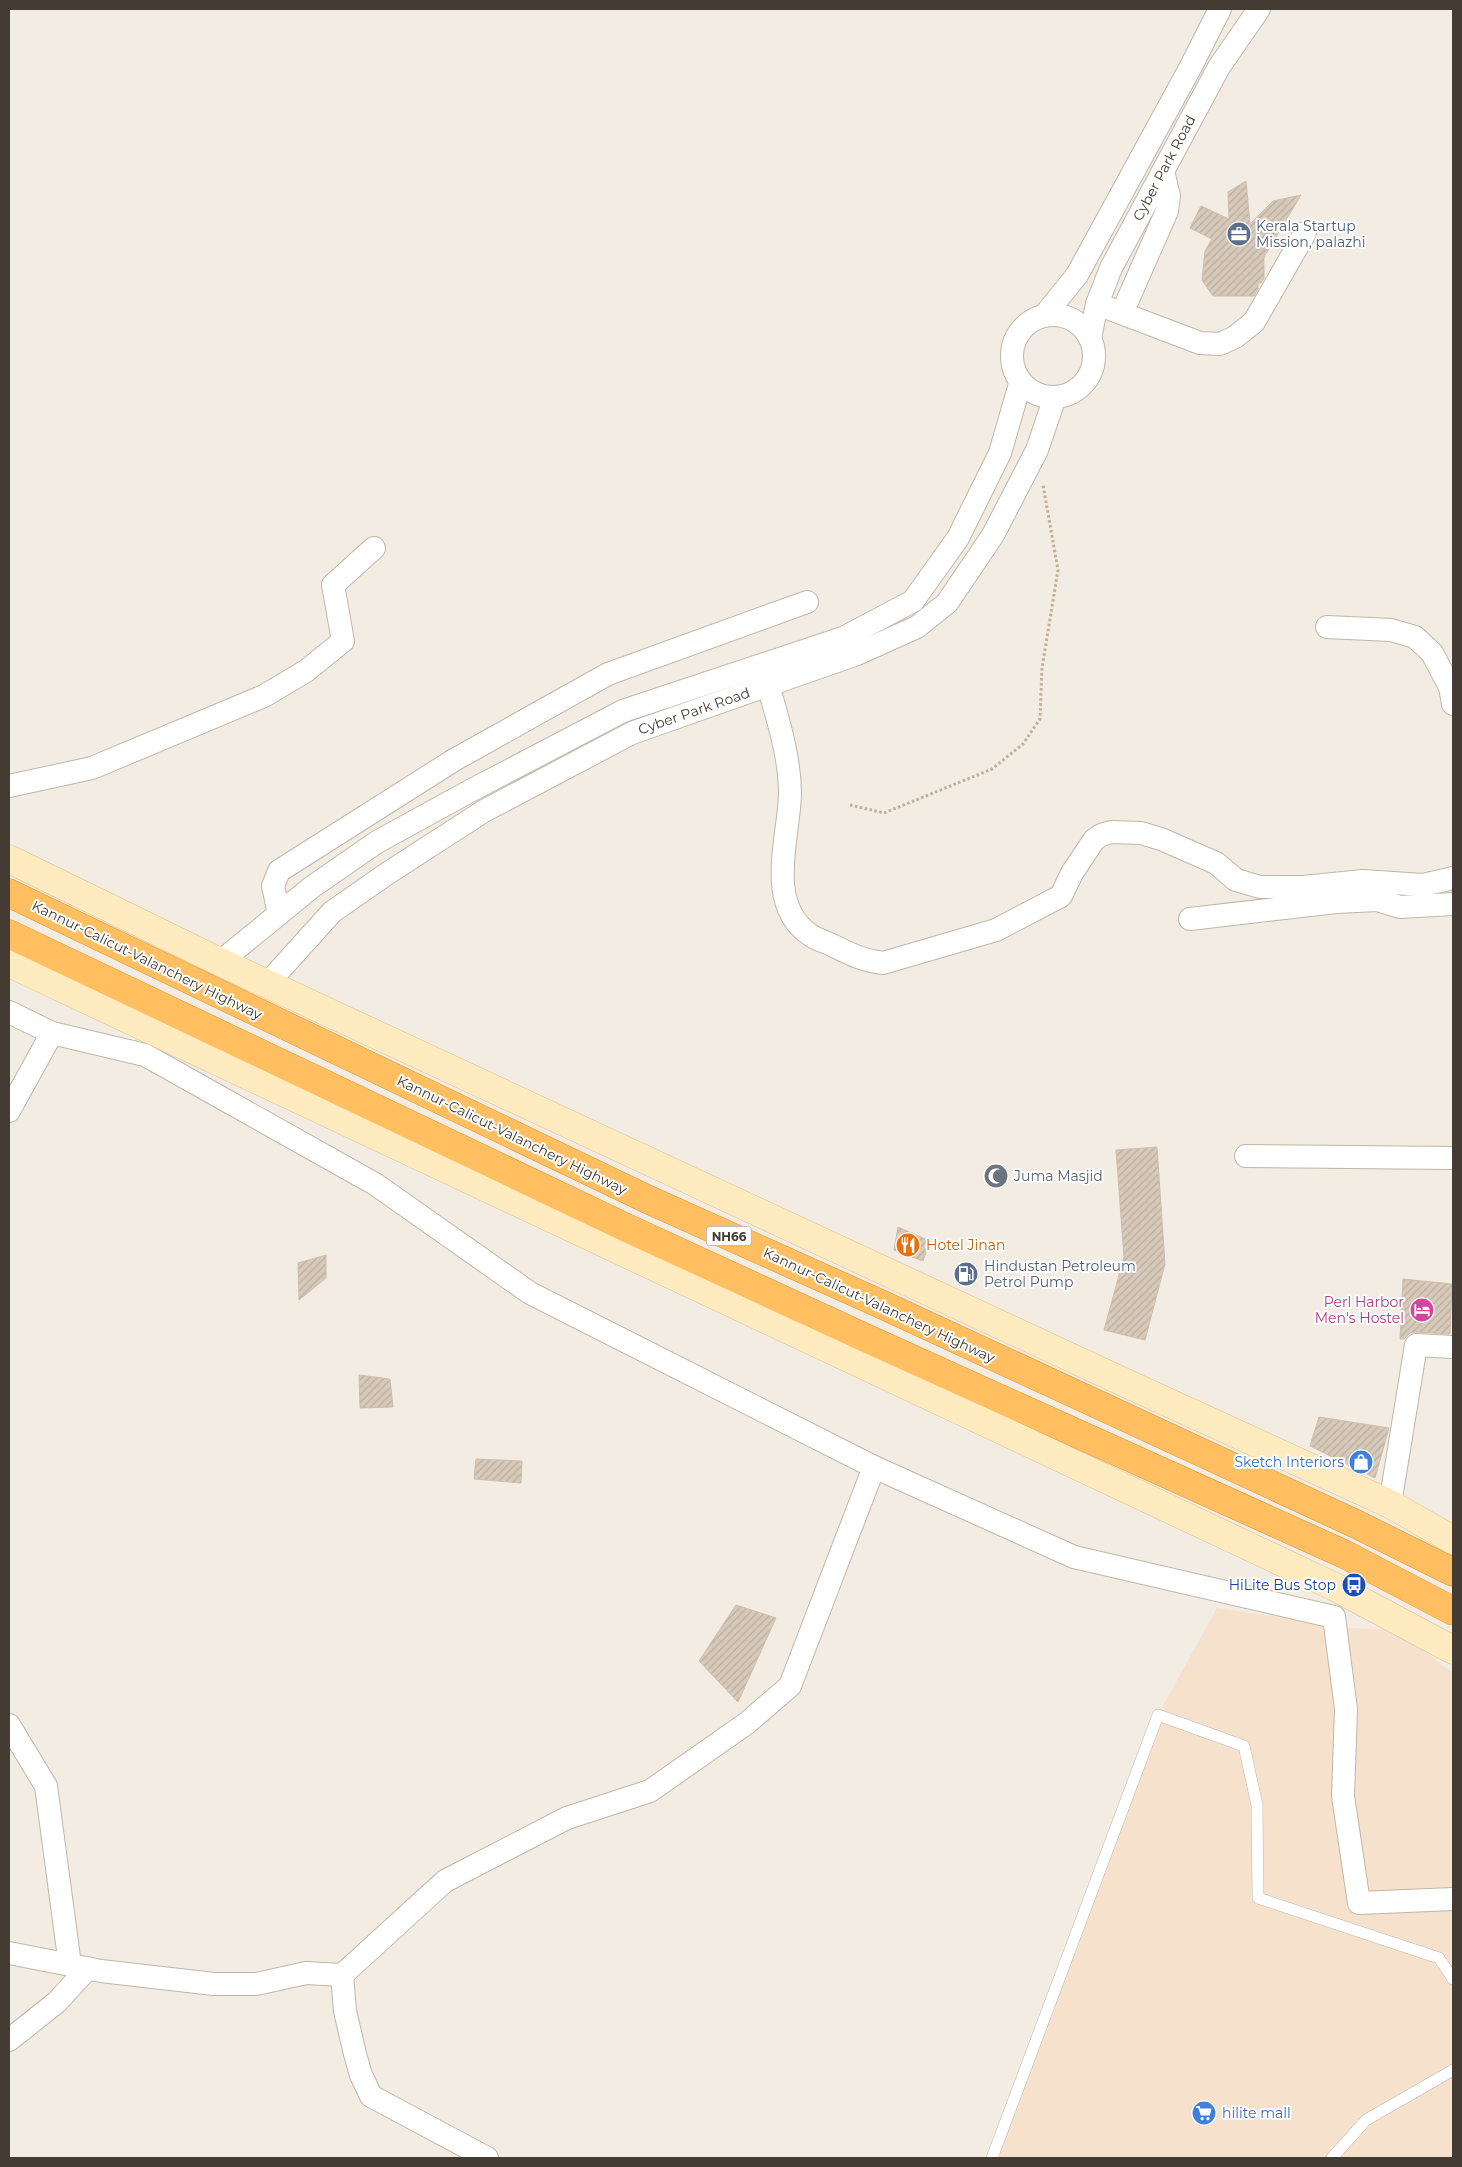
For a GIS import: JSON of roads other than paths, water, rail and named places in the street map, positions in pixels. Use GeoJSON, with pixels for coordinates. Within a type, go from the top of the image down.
{"type":"FeatureCollection","features":[{"type":"Feature","properties":{"kind":"highway","name":"Kannur-Calicut-Valanchery Highway"},"geometry":{"type":"LineString","coordinates":[[9,894],[647,1200],[918,1322],[1338,1516],[1453,1572]]}},
{"type":"Feature","properties":{"kind":"highway","name":"NH66"},"geometry":{"type":"LineString","coordinates":[[9,934],[627,1228],[1344,1554],[1453,1612]]}},
{"type":"Feature","properties":{"kind":"street"},"geometry":{"type":"LineString","coordinates":[[220,962],[312,887],[377,842],[623,711],[843,638],[913,600],[958,538],[1000,453],[1020,384],[1014,368],[1012,355],[1014,342],[1026,326],[1044,316],[1077,275],[1189,70],[1220,9]]}},
{"type":"Feature","properties":{"kind":"street","name":"Cyber Park Road"},"geometry":{"type":"LineString","coordinates":[[1090,338],[1097,304],[1111,268],[1219,67],[1259,9]]}},
{"type":"Feature","properties":{"kind":"street"},"geometry":{"type":"LineString","coordinates":[[1122,313],[1168,211],[1169,196],[1163,171]]}},
{"type":"Feature","properties":{"kind":"street"},"geometry":{"type":"LineString","coordinates":[[1097,304],[1200,343],[1220,344],[1235,337],[1254,322],[1305,233]]}},
{"type":"Feature","properties":{"kind":"street"},"geometry":{"type":"LineString","coordinates":[[1020,384],[1042,396],[1055,397],[1068,394],[1080,387],[1089,377],[1094,357],[1090,338],[1082,327],[1070,319],[1044,316]]}},
{"type":"Feature","properties":{"kind":"street","name":"Cyber Park Road"},"geometry":{"type":"LineString","coordinates":[[268,983],[332,912],[388,872],[484,811],[632,733],[857,654],[917,627],[947,604],[993,535],[1037,450],[1055,397]]}},
{"type":"Feature","properties":{"kind":"street"},"geometry":{"type":"LineString","coordinates":[[9,786],[92,768],[264,696],[306,670],[344,642],[333,585],[374,548]]}},
{"type":"Feature","properties":{"kind":"street"},"geometry":{"type":"LineString","coordinates":[[278,914],[273,886],[279,871],[454,760],[608,674],[807,602]]}},
{"type":"Feature","properties":{"kind":"street"},"geometry":{"type":"LineString","coordinates":[[1327,627],[1392,630],[1415,637],[1432,653],[1450,687],[1453,704]]}},
{"type":"Feature","properties":{"kind":"street"},"geometry":{"type":"LineString","coordinates":[[768,685],[782,734],[787,762],[790,793],[782,884],[791,915],[809,934],[864,961],[883,963],[996,930],[1061,896],[1072,872],[1094,840],[1101,835],[1111,832],[1141,833],[1162,839],[1216,863],[1236,880],[1290,897],[1336,902],[1377,900],[1400,907],[1453,904]]}},
{"type":"Feature","properties":{"kind":"street"},"geometry":{"type":"LineString","coordinates":[[9,859],[220,962],[1130,1386],[1390,1504],[1453,1540]]}},
{"type":"Feature","properties":{"kind":"street"},"geometry":{"type":"LineString","coordinates":[[1190,920],[1363,880],[1423,885],[1453,878]]}},
{"type":"Feature","properties":{"kind":"street"},"geometry":{"type":"LineString","coordinates":[[9,964],[1333,1586],[1453,1650]]}},
{"type":"Feature","properties":{"kind":"street"},"geometry":{"type":"LineString","coordinates":[[9,1012],[52,1033],[145,1055],[375,1184],[530,1293],[874,1467],[1074,1557],[1334,1617],[1346,1708],[1343,1796],[1359,1902],[1453,1899]]}},
{"type":"Feature","properties":{"kind":"street"},"geometry":{"type":"LineString","coordinates":[[9,1112],[52,1033]]}},
{"type":"Feature","properties":{"kind":"street"},"geometry":{"type":"LineString","coordinates":[[1246,1156],[1453,1158]]}},
{"type":"Feature","properties":{"kind":"street"},"geometry":{"type":"LineString","coordinates":[[1390,1504],[1416,1345],[1453,1346]]}},
{"type":"Feature","properties":{"kind":"street"},"geometry":{"type":"LineString","coordinates":[[9,1953],[79,1966],[214,1984],[256,1984],[306,1974],[342,1975],[445,1881],[567,1818],[650,1791],[747,1723],[790,1686],[874,1467]]}},
{"type":"Feature","properties":{"kind":"street"},"geometry":{"type":"LineString","coordinates":[[9,1725],[46,1786],[79,1966],[57,2002],[9,2040]]}},
{"type":"Feature","properties":{"kind":"street"},"geometry":{"type":"LineString","coordinates":[[342,1975],[345,2012],[360,2075],[371,2096],[487,2158]]}},
{"type":"Feature","properties":{"kind":"lane"},"geometry":{"type":"LineString","coordinates":[[992,2158],[1158,1715],[1244,1746],[1257,1805],[1258,1898],[1439,1958],[1453,1979]]}},
{"type":"Feature","properties":{"kind":"lane"},"geometry":{"type":"LineString","coordinates":[[1332,2158],[1366,2120],[1453,2070]]}},
{"type":"Feature","properties":{"kind":"place","name":"Kerala Startup Mission, palazhi"},"geometry":{"type":"Point","coordinates":[1239,234]}},
{"type":"Feature","properties":{"kind":"place","name":"Juma Masjid"},"geometry":{"type":"Point","coordinates":[996,1176]}},
{"type":"Feature","properties":{"kind":"place","name":"Hotel Jinan"},"geometry":{"type":"Point","coordinates":[908,1245]}},
{"type":"Feature","properties":{"kind":"place","name":"Hindustan Petroleum Petrol Pump"},"geometry":{"type":"Point","coordinates":[966,1274]}},
{"type":"Feature","properties":{"kind":"place","name":"Perl Harbor Men's Hostel"},"geometry":{"type":"Point","coordinates":[1422,1310]}},
{"type":"Feature","properties":{"kind":"place","name":"Sketch Interiors"},"geometry":{"type":"Point","coordinates":[1361,1462]}},
{"type":"Feature","properties":{"kind":"place","name":"HiLite Bus Stop"},"geometry":{"type":"Point","coordinates":[1354,1585]}},
{"type":"Feature","properties":{"kind":"place","name":"hilite mall"},"geometry":{"type":"Point","coordinates":[1204,2113]}}]}
